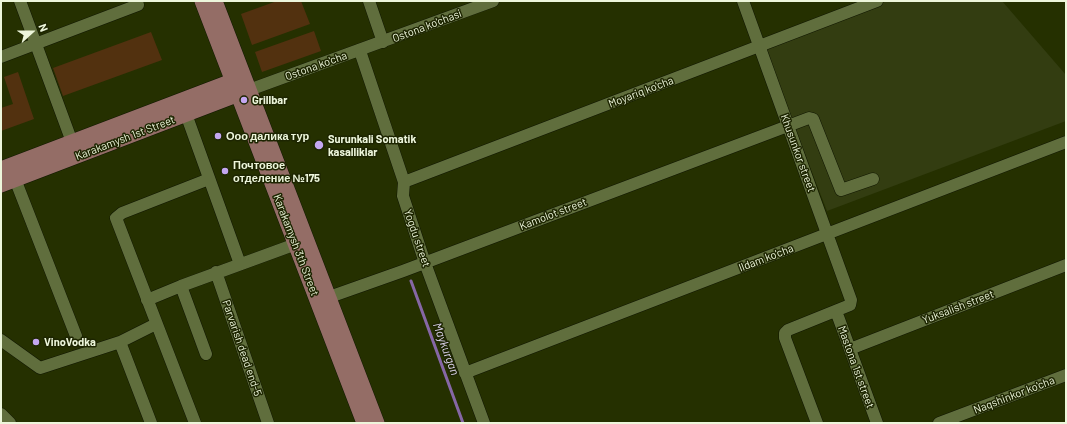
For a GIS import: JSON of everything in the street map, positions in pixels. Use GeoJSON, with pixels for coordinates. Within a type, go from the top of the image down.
{"type":"FeatureCollection","features":[{"type":"Feature","properties":{"kind":"main road","name":"Karakamysh 3th Street"},"geometry":{"type":"LineString","coordinates":[[202,1],[240,88],[323,299],[377,423]]}},
{"type":"Feature","properties":{"kind":"main road","name":"Karakamysh 3th Street"},"geometry":{"type":"LineString","coordinates":[[215,1],[240,88],[296,244],[323,299],[364,423]]}},
{"type":"Feature","properties":{"kind":"main road","name":"Karakamysh 1st Street"},"geometry":{"type":"LineString","coordinates":[[1,185],[186,114],[240,88]]}},
{"type":"Feature","properties":{"kind":"main road","name":"Karakamysh 1st Street"},"geometry":{"type":"LineString","coordinates":[[1,168],[72,142],[240,88]]}},
{"type":"Feature","properties":{"kind":"street"},"geometry":{"type":"LineString","coordinates":[[20,1],[72,142]]}},
{"type":"Feature","properties":{"kind":"street"},"geometry":{"type":"LineString","coordinates":[[1,56],[37,44],[138,5],[137,1]]}},
{"type":"Feature","properties":{"kind":"street"},"geometry":{"type":"LineString","coordinates":[[369,1],[383,42]]}},
{"type":"Feature","properties":{"kind":"street","name":"Ostona ko'chasi"},"geometry":{"type":"LineString","coordinates":[[383,42],[492,1]]}},
{"type":"Feature","properties":{"kind":"street","name":"Khusunkor street"},"geometry":{"type":"LineString","coordinates":[[743,1],[851,300],[850,306],[836,311]]}},
{"type":"Feature","properties":{"kind":"street","name":"Moyariq ko'cha"},"geometry":{"type":"LineString","coordinates":[[404,182],[877,1]]}},
{"type":"Feature","properties":{"kind":"street","name":"Ostona ko'cha"},"geometry":{"type":"LineString","coordinates":[[240,88],[360,51],[383,42]]}},
{"type":"Feature","properties":{"kind":"street","name":"Yogdu street"},"geometry":{"type":"LineString","coordinates":[[360,51],[404,182],[403,196],[422,264],[484,423]]}},
{"type":"Feature","properties":{"kind":"street"},"geometry":{"type":"LineString","coordinates":[[186,114],[240,264]]}},
{"type":"Feature","properties":{"kind":"street","name":"Kamolot street"},"geometry":{"type":"LineString","coordinates":[[323,299],[422,264],[810,118],[813,119],[841,190],[873,179]]}},
{"type":"Feature","properties":{"kind":"street","name":"Ildam ko'cha"},"geometry":{"type":"LineString","coordinates":[[465,373],[1066,142]]}},
{"type":"Feature","properties":{"kind":"street"},"geometry":{"type":"LineString","coordinates":[[16,179],[76,336]]}},
{"type":"Feature","properties":{"kind":"street"},"geometry":{"type":"LineString","coordinates":[[195,423],[116,218],[122,213],[209,179]]}},
{"type":"Feature","properties":{"kind":"street"},"geometry":{"type":"LineString","coordinates":[[148,300],[216,272],[296,244]]}},
{"type":"Feature","properties":{"kind":"street","name":"Yuksalish street"},"geometry":{"type":"LineString","coordinates":[[850,349],[1066,265]]}},
{"type":"Feature","properties":{"kind":"street","name":"Parvarish dead end-5"},"geometry":{"type":"LineString","coordinates":[[216,272],[268,423]]}},
{"type":"Feature","properties":{"kind":"street"},"geometry":{"type":"LineString","coordinates":[[181,286],[206,354]]}},
{"type":"Feature","properties":{"kind":"street"},"geometry":{"type":"LineString","coordinates":[[817,423],[785,338],[785,333],[788,330],[836,311]]}},
{"type":"Feature","properties":{"kind":"street","name":"Mastona 1st street"},"geometry":{"type":"LineString","coordinates":[[836,311],[877,423]]}},
{"type":"Feature","properties":{"kind":"street"},"geometry":{"type":"LineString","coordinates":[[1,340],[40,368],[120,342],[156,324]]}},
{"type":"Feature","properties":{"kind":"street"},"geometry":{"type":"LineString","coordinates":[[120,342],[151,423]]}},
{"type":"Feature","properties":{"kind":"street","name":"Naqshinkor ko'cha"},"geometry":{"type":"LineString","coordinates":[[939,423],[1066,375]]}},
{"type":"Feature","properties":{"kind":"street"},"geometry":{"type":"LineString","coordinates":[[1,414],[10,423]]}},
{"type":"Feature","properties":{"kind":"shaded area"},"geometry":{"type":"Polygon","coordinates":[[[277,1],[301,1],[310,24],[252,45],[241,14],[277,1]]]}},
{"type":"Feature","properties":{"kind":"shaded area"},"geometry":{"type":"Polygon","coordinates":[[[887,1],[1002,1],[1066,75],[1066,121],[827,211],[764,48],[887,1]]]}},
{"type":"Feature","properties":{"kind":"shaded area"},"geometry":{"type":"Polygon","coordinates":[[[314,31],[321,51],[262,72],[255,52],[314,31]]]}},
{"type":"Feature","properties":{"kind":"shaded area"},"geometry":{"type":"Polygon","coordinates":[[[151,32],[162,60],[63,96],[53,68],[151,32]]]}},
{"type":"Feature","properties":{"kind":"shaded area"},"geometry":{"type":"Polygon","coordinates":[[[18,72],[34,119],[1,131],[1,108],[13,104],[4,77],[18,72]]]}},
{"type":"Feature","properties":{"kind":"waterway","name":"Maykurgan"},"geometry":{"type":"LineString","coordinates":[[411,281],[463,423]]}},
{"type":"Feature","properties":{"kind":"place","name":"Grillbar"},"geometry":{"type":"Point","coordinates":[244,100]}},
{"type":"Feature","properties":{"kind":"place","name":"Ооо далика тур"},"geometry":{"type":"Point","coordinates":[218,136]}},
{"type":"Feature","properties":{"kind":"place","name":"Surunkali Somatik kasalliklar"},"geometry":{"type":"Point","coordinates":[319,145]}},
{"type":"Feature","properties":{"kind":"place","name":"Почтовое отделение №175"},"geometry":{"type":"Point","coordinates":[225,171]}},
{"type":"Feature","properties":{"kind":"place","name":"VinoVodka"},"geometry":{"type":"Point","coordinates":[36,342]}}]}
